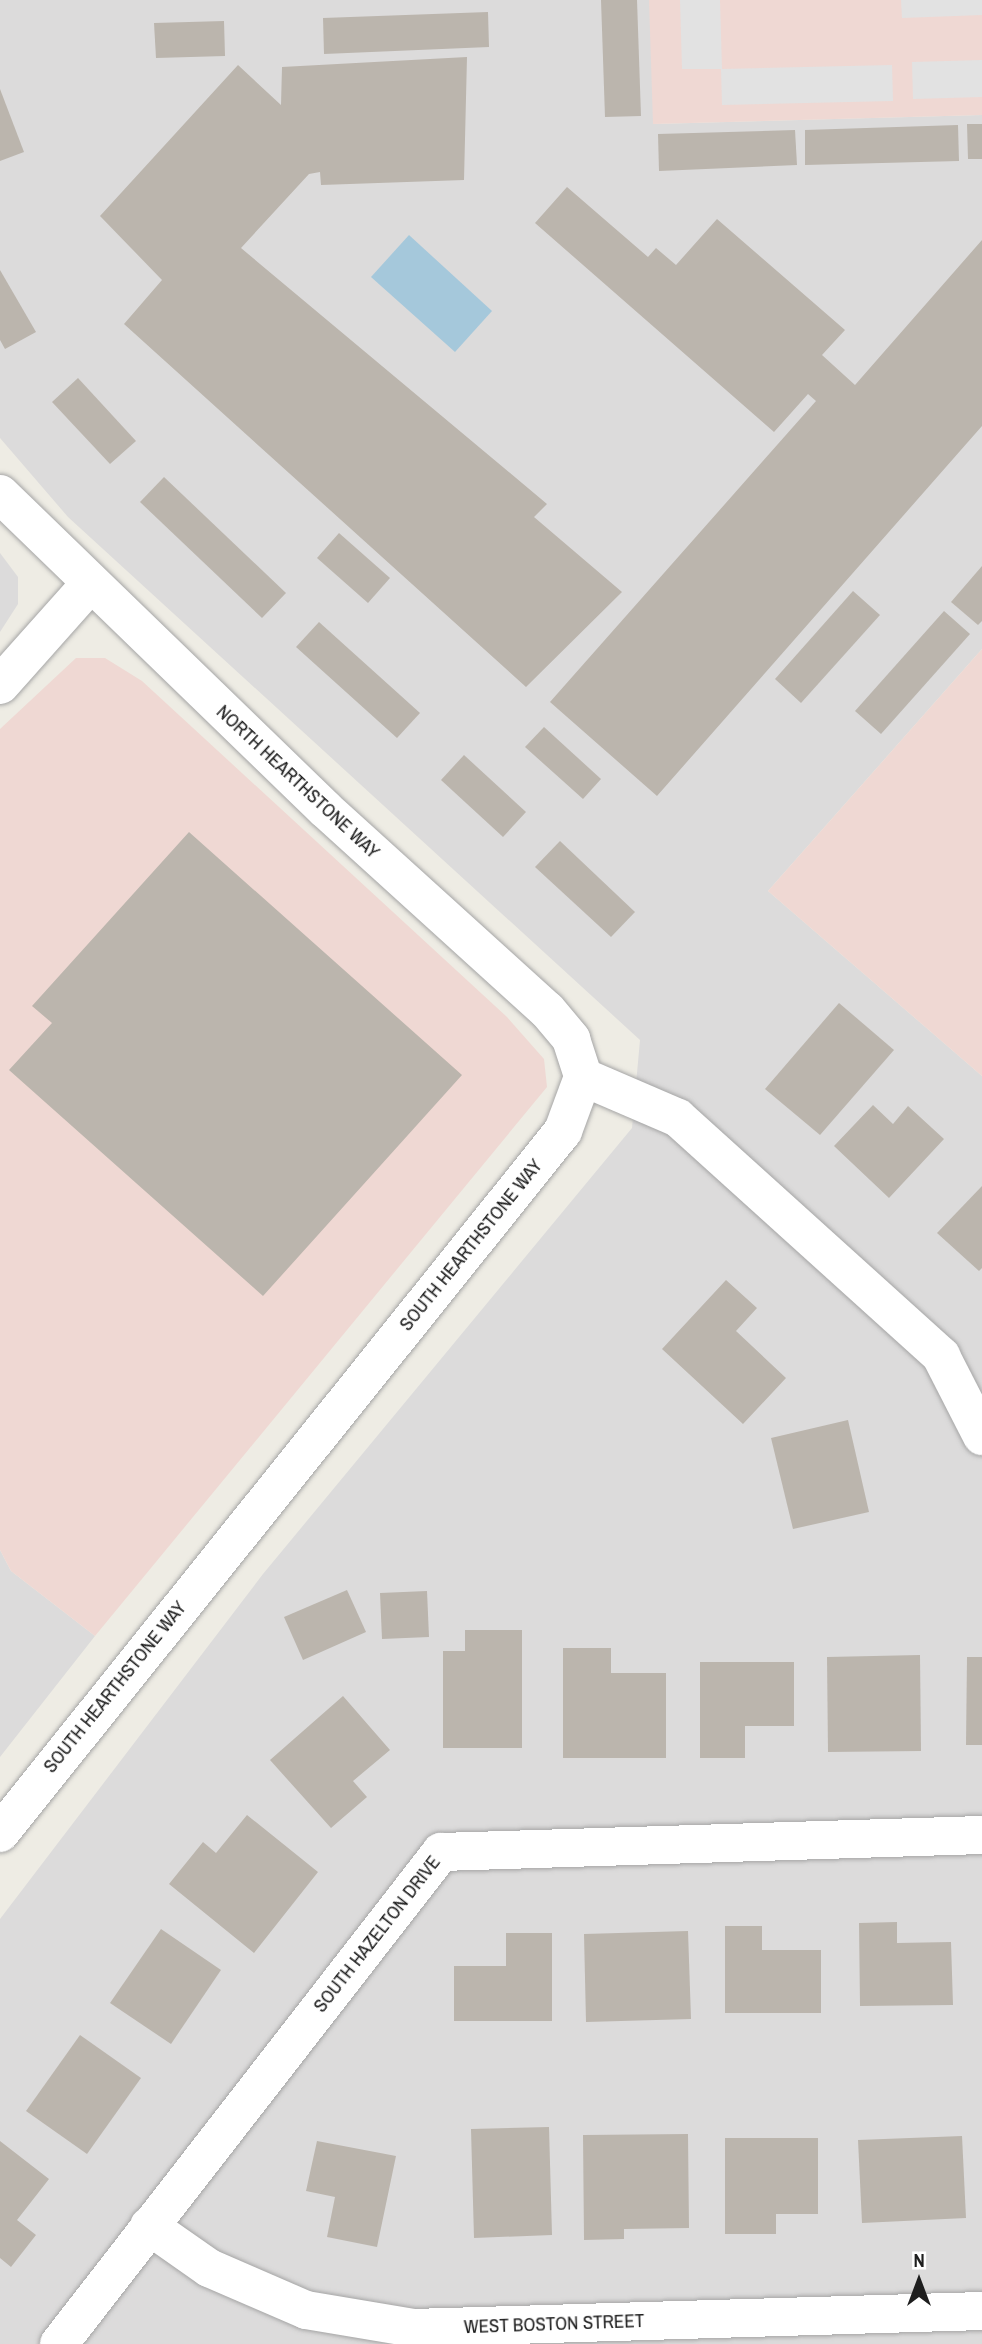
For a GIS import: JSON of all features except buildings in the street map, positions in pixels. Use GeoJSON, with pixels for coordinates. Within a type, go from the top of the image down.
{"type":"FeatureCollection","features":[{"type":"Feature","properties":{"kind":"street","name":"NORTH HEARTHSTONE WAY"},"geometry":{"type":"LineString","coordinates":[[0,494],[89,585],[547,1010],[571,1039],[583,1077]]}},
{"type":"Feature","properties":{"kind":"street"},"geometry":{"type":"LineString","coordinates":[[0,685],[89,585]]}},
{"type":"Feature","properties":{"kind":"street"},"geometry":{"type":"LineString","coordinates":[[583,1077],[678,1118],[941,1356],[982,1436]]}},
{"type":"Feature","properties":{"kind":"street","name":"SOUTH HEARTHSTONE WAY"},"geometry":{"type":"LineString","coordinates":[[0,1833],[563,1131],[583,1077]]}},
{"type":"Feature","properties":{"kind":"street","name":"SOUTH HAZELTON DRIVE"},"geometry":{"type":"LineString","coordinates":[[59,2344],[441,1852],[982,1835]]}},
{"type":"Feature","properties":{"kind":"street","name":"WEST BOSTON STREET"},"geometry":{"type":"LineString","coordinates":[[149,2226],[209,2268],[306,2310],[414,2328],[982,2311]]}},
{"type":"Feature","properties":{"kind":"shaded area"},"geometry":{"type":"Polygon","coordinates":[[[0,0],[650,0],[654,124],[982,115],[982,649],[768,891],[982,1076],[982,2344],[0,2344],[0,1919],[263,1574],[632,1128],[640,1040],[68,517],[0,438],[0,0]]]}},
{"type":"Feature","properties":{"kind":"shaded area"},"geometry":{"type":"Polygon","coordinates":[[[649,0],[982,0],[982,115],[653,124],[649,0]]]}},
{"type":"Feature","properties":{"kind":"shaded area"},"geometry":{"type":"Polygon","coordinates":[[[680,0],[720,0],[722,69],[892,65],[893,101],[722,105],[721,69],[682,69],[680,0]]]}},
{"type":"Feature","properties":{"kind":"shaded area"},"geometry":{"type":"Polygon","coordinates":[[[901,0],[982,0],[982,15],[902,18],[901,0]]]}},
{"type":"Feature","properties":{"kind":"shaded area"},"geometry":{"type":"Polygon","coordinates":[[[982,60],[982,97],[913,99],[912,62],[982,60]]]}},
{"type":"Feature","properties":{"kind":"shaded area"},"geometry":{"type":"Polygon","coordinates":[[[0,553],[18,577],[18,604],[0,632],[0,553]]]}},
{"type":"Feature","properties":{"kind":"shaded area"},"geometry":{"type":"Polygon","coordinates":[[[982,649],[982,1076],[768,891],[982,649]]]}},
{"type":"Feature","properties":{"kind":"shaded area"},"geometry":{"type":"Polygon","coordinates":[[[76,658],[105,658],[142,681],[507,1017],[544,1059],[547,1087],[95,1636],[11,1571],[0,1550],[0,729],[76,658]]]}},
{"type":"Feature","properties":{"kind":"shaded area"},"geometry":{"type":"Polygon","coordinates":[[[0,1550],[11,1571],[95,1636],[0,1757],[0,1550]]]}},
{"type":"Feature","properties":{"kind":"water"},"geometry":{"type":"Polygon","coordinates":[[[409,235],[492,311],[455,352],[371,277],[409,235]]]}}]}
